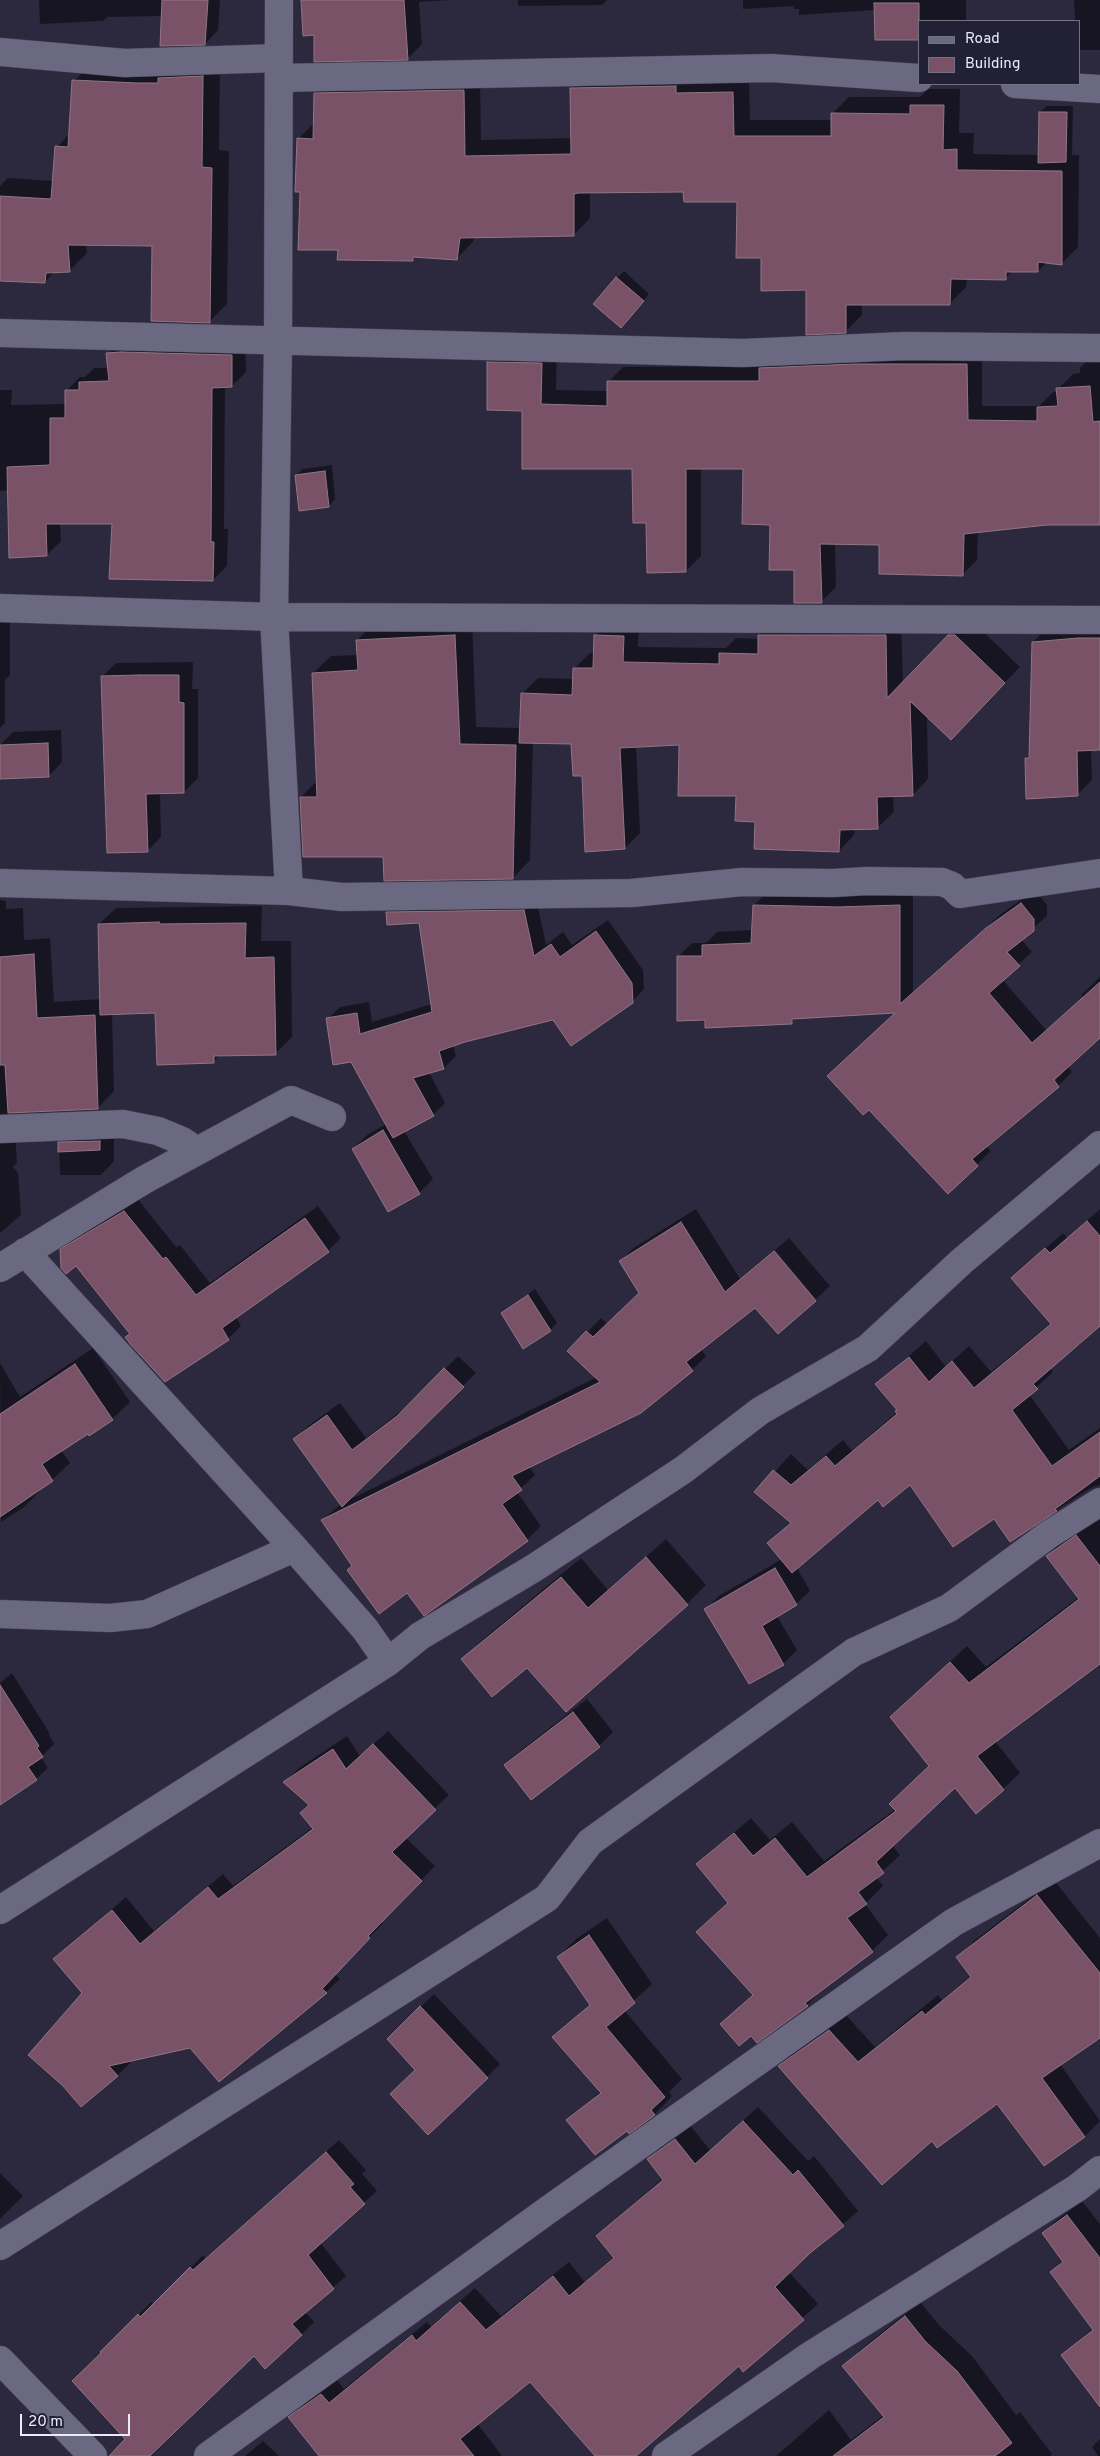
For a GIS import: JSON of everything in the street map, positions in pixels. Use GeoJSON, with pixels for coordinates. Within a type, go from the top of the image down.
{"type":"FeatureCollection","features":[{"type":"Feature","properties":{"kind":"street"},"geometry":{"type":"LineString","coordinates":[[280,0],[274,617],[289,891]]}},
{"type":"Feature","properties":{"kind":"street"},"geometry":{"type":"LineString","coordinates":[[0,52],[125,63],[279,68],[771,68],[918,78]]}},
{"type":"Feature","properties":{"kind":"street"},"geometry":{"type":"LineString","coordinates":[[1032,85],[1100,89]]}},
{"type":"Feature","properties":{"kind":"street"},"geometry":{"type":"LineString","coordinates":[[0,333],[742,354],[905,346],[1100,348]]}},
{"type":"Feature","properties":{"kind":"street"},"geometry":{"type":"LineString","coordinates":[[0,608],[274,617],[1100,620]]}},
{"type":"Feature","properties":{"kind":"street"},"geometry":{"type":"LineString","coordinates":[[0,884],[289,891],[342,896],[632,893],[742,882],[833,883],[867,881],[942,882],[952,886],[960,894],[1100,872]]}},
{"type":"Feature","properties":{"kind":"street"},"geometry":{"type":"LineString","coordinates":[[0,1268],[197,1151],[291,1100],[332,1117]]}},
{"type":"Feature","properties":{"kind":"street"},"geometry":{"type":"LineString","coordinates":[[0,1129],[123,1124],[158,1131],[182,1141],[197,1151]]}},
{"type":"Feature","properties":{"kind":"street"},"geometry":{"type":"LineString","coordinates":[[0,1910],[388,1662],[420,1636],[534,1568],[683,1470],[760,1411],[868,1348],[962,1261],[1100,1145]]}},
{"type":"Feature","properties":{"kind":"street"},"geometry":{"type":"LineString","coordinates":[[25,1252],[294,1548],[365,1629],[388,1662]]}},
{"type":"Feature","properties":{"kind":"street"},"geometry":{"type":"LineString","coordinates":[[0,2246],[546,1898],[590,1842],[830,1669],[854,1652],[949,1608],[1048,1535],[1100,1502]]}},
{"type":"Feature","properties":{"kind":"street"},"geometry":{"type":"LineString","coordinates":[[0,1614],[110,1618],[147,1614],[294,1548]]}},
{"type":"Feature","properties":{"kind":"street"},"geometry":{"type":"LineString","coordinates":[[208,2456],[548,2210],[954,1922],[1100,1843]]}},
{"type":"Feature","properties":{"kind":"street"},"geometry":{"type":"LineString","coordinates":[[666,2456],[811,2355],[1077,2188],[1100,2170]]}},
{"type":"Feature","properties":{"kind":"street"},"geometry":{"type":"LineString","coordinates":[[0,2360],[93,2456]]}},
{"type":"Feature","properties":{"kind":"building"},"geometry":{"type":"Polygon","coordinates":[[[162,0],[208,0],[205,45],[160,46],[162,0]]]}},
{"type":"Feature","properties":{"kind":"building"},"geometry":{"type":"Polygon","coordinates":[[[301,0],[404,0],[408,60],[314,62],[314,35],[303,36],[301,0]]]}},
{"type":"Feature","properties":{"kind":"building"},"geometry":{"type":"Polygon","coordinates":[[[874,3],[919,3],[918,40],[875,40],[874,3]]]}},
{"type":"Feature","properties":{"kind":"building"},"geometry":{"type":"Polygon","coordinates":[[[203,76],[202,167],[212,168],[210,323],[151,321],[152,246],[68,245],[70,272],[46,273],[45,283],[0,281],[0,196],[51,199],[55,146],[68,147],[72,80],[158,83],[158,78],[203,76]]]}},
{"type":"Feature","properties":{"kind":"building"},"geometry":{"type":"Polygon","coordinates":[[[676,86],[676,93],[733,92],[734,136],[831,136],[831,113],[910,114],[910,105],[944,105],[943,150],[957,149],[957,170],[1062,171],[1062,265],[1038,262],[1038,272],[1006,272],[1006,280],[951,279],[950,305],[846,305],[846,333],[806,335],[806,290],[761,291],[761,258],[736,258],[737,202],[684,202],[683,192],[574,194],[574,236],[460,238],[457,260],[413,257],[413,261],[337,260],[338,250],[298,250],[300,192],[295,192],[297,138],[313,139],[314,93],[464,90],[465,156],[571,154],[570,88],[676,86]]]}},
{"type":"Feature","properties":{"kind":"building"},"geometry":{"type":"Polygon","coordinates":[[[1039,112],[1067,112],[1066,162],[1038,163],[1039,112]]]}},
{"type":"Feature","properties":{"kind":"building"},"geometry":{"type":"Polygon","coordinates":[[[616,277],[644,301],[621,328],[593,304],[616,277]]]}},
{"type":"Feature","properties":{"kind":"building"},"geometry":{"type":"Polygon","coordinates":[[[106,353],[232,355],[232,387],[212,388],[211,542],[214,542],[213,581],[109,579],[112,524],[46,524],[47,556],[9,558],[7,467],[50,465],[50,418],[65,418],[65,390],[79,390],[79,382],[109,381],[106,353]]]}},
{"type":"Feature","properties":{"kind":"building"},"geometry":{"type":"Polygon","coordinates":[[[487,362],[542,363],[541,404],[607,406],[607,381],[759,381],[759,368],[855,364],[967,364],[968,420],[1037,421],[1037,407],[1058,406],[1056,388],[1090,386],[1093,422],[1100,421],[1100,525],[1047,525],[964,534],[963,576],[879,574],[879,545],[820,544],[822,603],[794,603],[794,570],[769,570],[770,525],[742,524],[743,469],[686,469],[686,572],[647,573],[646,523],[633,523],[632,469],[522,469],[522,411],[487,410],[487,362]]]}},
{"type":"Feature","properties":{"kind":"building"},"geometry":{"type":"Polygon","coordinates":[[[325,471],[329,507],[299,511],[295,475],[325,471]]]}},
{"type":"Feature","properties":{"kind":"building"},"geometry":{"type":"Polygon","coordinates":[[[455,635],[460,744],[516,745],[513,879],[384,881],[383,857],[303,857],[300,797],[317,797],[312,673],[358,670],[356,640],[455,635]]]}},
{"type":"Feature","properties":{"kind":"building"},"geometry":{"type":"Polygon","coordinates":[[[594,635],[624,636],[623,662],[719,664],[719,653],[758,654],[758,635],[886,635],[887,698],[948,635],[955,635],[1005,683],[951,740],[910,701],[913,796],[877,797],[878,829],[840,830],[839,852],[754,849],[755,822],[735,821],[736,796],[678,796],[679,745],[620,748],[625,849],[585,852],[582,776],[573,776],[571,744],[519,743],[521,693],[572,695],[573,668],[593,668],[594,635]]]}},
{"type":"Feature","properties":{"kind":"building"},"geometry":{"type":"Polygon","coordinates":[[[1100,638],[1100,750],[1077,751],[1078,796],[1026,799],[1025,758],[1029,758],[1032,642],[1100,638]]]}},
{"type":"Feature","properties":{"kind":"building"},"geometry":{"type":"Polygon","coordinates":[[[179,675],[179,702],[184,703],[184,793],[146,794],[148,852],[107,853],[101,676],[179,675]]]}},
{"type":"Feature","properties":{"kind":"building"},"geometry":{"type":"Polygon","coordinates":[[[48,743],[49,777],[0,779],[0,745],[48,743]]]}},
{"type":"Feature","properties":{"kind":"building"},"geometry":{"type":"Polygon","coordinates":[[[1021,903],[1034,919],[1034,931],[1007,952],[1020,966],[989,993],[1032,1043],[1100,982],[1100,1038],[1054,1080],[1059,1087],[972,1159],[978,1166],[948,1194],[869,1110],[863,1115],[827,1076],[895,1013],[792,1019],[792,1024],[705,1028],[705,1020],[677,1021],[677,956],[702,956],[702,945],[751,943],[753,905],[838,907],[900,905],[900,1004],[986,928],[1021,903]]]}},
{"type":"Feature","properties":{"kind":"building"},"geometry":{"type":"Polygon","coordinates":[[[524,910],[534,956],[551,944],[560,957],[596,931],[632,983],[633,1003],[571,1046],[553,1020],[465,1042],[439,1051],[444,1069],[413,1078],[434,1116],[393,1138],[351,1062],[333,1065],[326,1018],[357,1013],[360,1034],[432,1012],[419,923],[387,925],[386,912],[524,910]]]}},
{"type":"Feature","properties":{"kind":"building"},"geometry":{"type":"Polygon","coordinates":[[[159,922],[159,924],[246,923],[245,958],[274,957],[276,1055],[214,1056],[214,1063],[157,1065],[155,1013],[100,1015],[98,924],[159,922]]]}},
{"type":"Feature","properties":{"kind":"building"},"geometry":{"type":"Polygon","coordinates":[[[34,954],[37,1018],[95,1015],[98,1109],[8,1113],[5,1065],[0,1065],[0,957],[34,954]]]}},
{"type":"Feature","properties":{"kind":"building"},"geometry":{"type":"Polygon","coordinates":[[[383,1130],[420,1194],[388,1212],[352,1149],[383,1130]]]}},
{"type":"Feature","properties":{"kind":"building"},"geometry":{"type":"Polygon","coordinates":[[[100,1141],[100,1150],[58,1152],[58,1142],[100,1141]]]}},
{"type":"Feature","properties":{"kind":"building"},"geometry":{"type":"Polygon","coordinates":[[[124,1211],[163,1259],[166,1257],[196,1295],[305,1218],[329,1252],[222,1328],[229,1340],[165,1382],[131,1345],[125,1337],[130,1334],[76,1266],[66,1274],[61,1268],[60,1249],[124,1211]]]}},
{"type":"Feature","properties":{"kind":"building"},"geometry":{"type":"Polygon","coordinates":[[[1087,1221],[1100,1236],[1100,1326],[1033,1384],[1038,1389],[1012,1410],[1052,1466],[1100,1432],[1100,1476],[1055,1509],[1057,1511],[1010,1542],[994,1519],[953,1547],[910,1485],[883,1507],[878,1500],[792,1573],[767,1543],[791,1523],[754,1492],[773,1470],[791,1485],[826,1456],[835,1466],[897,1414],[895,1411],[897,1410],[875,1384],[909,1357],[929,1382],[952,1361],[974,1388],[1051,1324],[1011,1278],[1045,1248],[1050,1253],[1087,1221]]]}},
{"type":"Feature","properties":{"kind":"building"},"geometry":{"type":"Polygon","coordinates":[[[681,1222],[725,1292],[774,1251],[816,1301],[778,1334],[755,1308],[686,1362],[693,1371],[641,1413],[512,1476],[522,1490],[502,1504],[528,1541],[424,1616],[407,1593],[379,1614],[347,1570],[352,1566],[321,1520],[600,1382],[567,1351],[586,1331],[593,1337],[639,1293],[619,1261],[681,1222]]]}},
{"type":"Feature","properties":{"kind":"building"},"geometry":{"type":"Polygon","coordinates":[[[528,1295],[551,1331],[523,1349],[501,1313],[528,1295]]]}},
{"type":"Feature","properties":{"kind":"building"},"geometry":{"type":"Polygon","coordinates":[[[75,1364],[113,1420],[42,1464],[53,1481],[0,1517],[0,1414],[75,1364]]]}},
{"type":"Feature","properties":{"kind":"building"},"geometry":{"type":"Polygon","coordinates":[[[444,1368],[464,1387],[342,1507],[293,1439],[327,1415],[352,1450],[397,1416],[444,1368]]]}},
{"type":"Feature","properties":{"kind":"building"},"geometry":{"type":"Polygon","coordinates":[[[1076,1535],[1100,1566],[1100,1664],[977,1756],[1004,1790],[976,1814],[955,1788],[876,1862],[884,1873],[858,1892],[867,1904],[847,1918],[873,1952],[805,2003],[808,2006],[757,2043],[751,2036],[739,2046],[720,2024],[753,1995],[696,1932],[728,1903],[696,1864],[734,1833],[753,1856],[775,1838],[807,1877],[896,1811],[889,1804],[929,1766],[890,1717],[950,1662],[969,1683],[1079,1599],[1046,1556],[1076,1535]]]}},
{"type":"Feature","properties":{"kind":"building"},"geometry":{"type":"Polygon","coordinates":[[[646,1557],[688,1605],[566,1712],[527,1668],[492,1697],[461,1659],[561,1577],[588,1608],[646,1557]]]}},
{"type":"Feature","properties":{"kind":"building"},"geometry":{"type":"Polygon","coordinates":[[[775,1568],[797,1605],[762,1626],[784,1665],[749,1684],[704,1609],[775,1568]]]}},
{"type":"Feature","properties":{"kind":"building"},"geometry":{"type":"Polygon","coordinates":[[[0,1685],[39,1746],[37,1748],[43,1757],[28,1767],[37,1780],[0,1805],[0,1685]]]}},
{"type":"Feature","properties":{"kind":"building"},"geometry":{"type":"Polygon","coordinates":[[[573,1712],[600,1747],[531,1800],[504,1765],[573,1712]]]}},
{"type":"Feature","properties":{"kind":"building"},"geometry":{"type":"Polygon","coordinates":[[[373,1744],[436,1810],[392,1852],[422,1881],[368,1936],[370,1938],[322,1989],[327,1993],[219,2082],[190,2048],[109,2066],[118,2076],[81,2107],[63,2086],[28,2055],[82,1993],[53,1959],[112,1910],[140,1944],[208,1887],[218,1899],[313,1829],[300,1813],[309,1805],[283,1782],[333,1749],[346,1769],[373,1744]]]}},
{"type":"Feature","properties":{"kind":"building"},"geometry":{"type":"Polygon","coordinates":[[[1037,1895],[1100,1973],[1100,2038],[1042,2078],[1085,2137],[1044,2166],[997,2104],[937,2148],[932,2141],[882,2185],[778,2066],[829,2030],[858,2062],[922,2011],[925,2015],[971,1977],[956,1957],[1037,1895]]]}},
{"type":"Feature","properties":{"kind":"building"},"geometry":{"type":"Polygon","coordinates":[[[589,1935],[635,2003],[606,2027],[665,2097],[651,2110],[655,2115],[629,2134],[627,2131],[595,2155],[566,2120],[601,2093],[552,2037],[590,2005],[557,1957],[589,1935]]]}},
{"type":"Feature","properties":{"kind":"building"},"geometry":{"type":"Polygon","coordinates":[[[420,2006],[488,2078],[428,2135],[390,2094],[415,2070],[387,2039],[420,2006]]]}},
{"type":"Feature","properties":{"kind":"building"},"geometry":{"type":"Polygon","coordinates":[[[743,2121],[793,2175],[798,2170],[844,2226],[810,2253],[775,2287],[804,2320],[743,2372],[739,2366],[636,2456],[595,2456],[530,2382],[460,2439],[474,2456],[319,2456],[288,2417],[321,2394],[329,2403],[412,2335],[416,2341],[460,2302],[486,2330],[553,2276],[569,2296],[614,2258],[596,2236],[663,2180],[647,2159],[675,2139],[695,2164],[743,2121]]]}},
{"type":"Feature","properties":{"kind":"building"},"geometry":{"type":"Polygon","coordinates":[[[326,2152],[354,2184],[350,2187],[365,2204],[308,2255],[334,2289],[292,2324],[302,2335],[265,2369],[254,2356],[150,2456],[109,2456],[125,2439],[72,2381],[138,2314],[140,2317],[190,2267],[193,2270],[326,2152]]]}},
{"type":"Feature","properties":{"kind":"building"},"geometry":{"type":"Polygon","coordinates":[[[1067,2215],[1100,2258],[1100,2407],[1061,2355],[1093,2330],[1050,2272],[1063,2262],[1042,2233],[1067,2215]]]}},
{"type":"Feature","properties":{"kind":"building"},"geometry":{"type":"Polygon","coordinates":[[[905,2316],[925,2341],[957,2371],[1012,2443],[995,2456],[833,2456],[884,2417],[842,2366],[905,2316]]]}}]}
